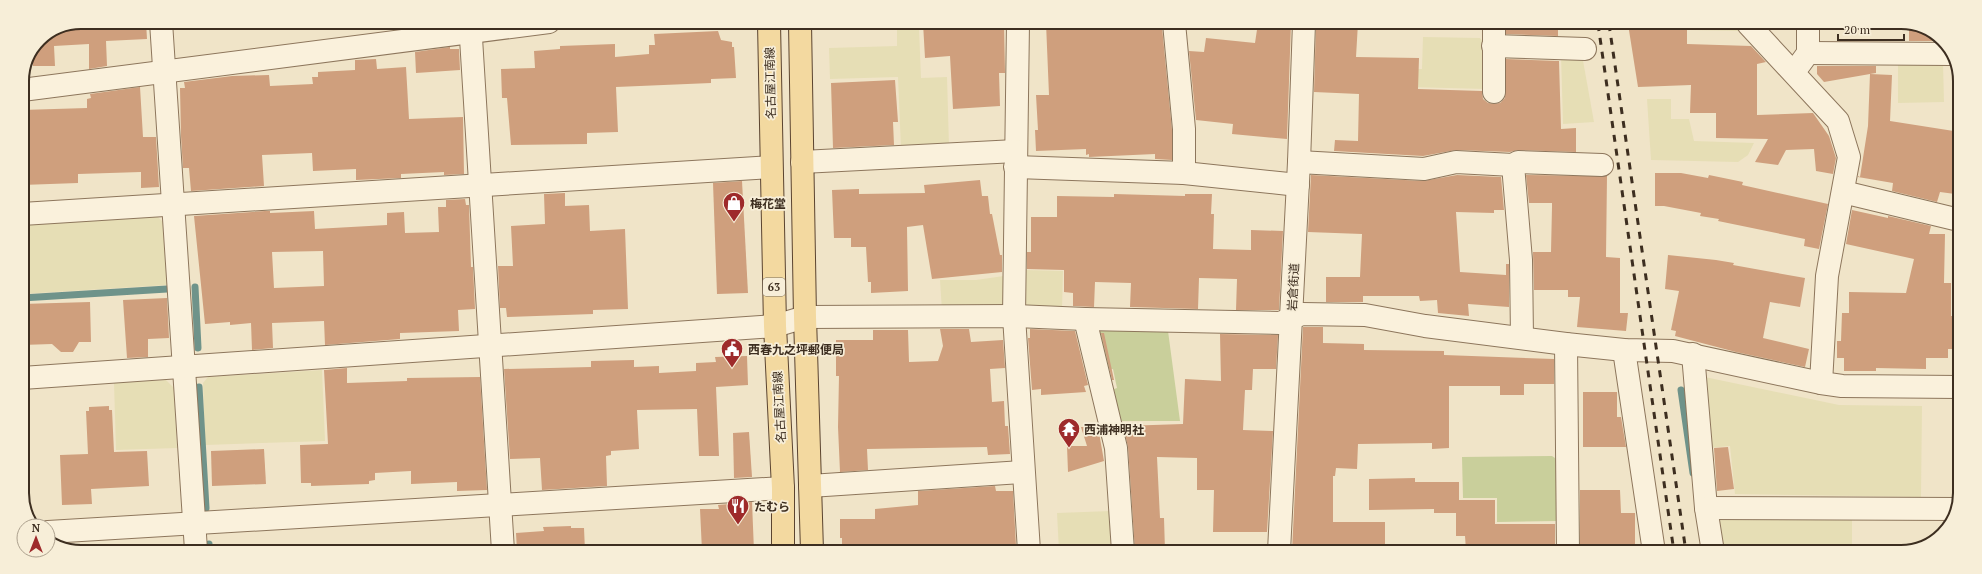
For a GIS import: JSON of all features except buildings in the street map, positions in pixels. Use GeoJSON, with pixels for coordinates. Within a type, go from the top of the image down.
{"type":"FeatureCollection","features":[{"type":"Feature","properties":{"kind":"main road","name":"名古屋江南線"},"geometry":{"type":"LineString","coordinates":[[769,29],[775,326],[783,488],[783,545]]}},
{"type":"Feature","properties":{"kind":"main road"},"geometry":{"type":"LineString","coordinates":[[800,29],[805,317],[812,545]]}},
{"type":"Feature","properties":{"kind":"street"},"geometry":{"type":"LineString","coordinates":[[161,29],[196,545]]}},
{"type":"Feature","properties":{"kind":"street"},"geometry":{"type":"LineString","coordinates":[[29,89],[164,72],[456,29]]}},
{"type":"Feature","properties":{"kind":"street"},"geometry":{"type":"LineString","coordinates":[[470,29],[503,545]]}},
{"type":"Feature","properties":{"kind":"street"},"geometry":{"type":"LineString","coordinates":[[1018,29],[1014,316],[1029,545]]}},
{"type":"Feature","properties":{"kind":"street"},"geometry":{"type":"LineString","coordinates":[[1175,29],[1184,129],[1184,173]]}},
{"type":"Feature","properties":{"kind":"street","name":"岩倉街道"},"geometry":{"type":"LineString","coordinates":[[1279,545],[1298,186],[1304,29]]}},
{"type":"Feature","properties":{"kind":"street"},"geometry":{"type":"LineString","coordinates":[[1494,29],[1494,92]]}},
{"type":"Feature","properties":{"kind":"street"},"geometry":{"type":"LineString","coordinates":[[1753,29],[1838,122],[1849,157],[1827,276],[1821,383]]}},
{"type":"Feature","properties":{"kind":"street"},"geometry":{"type":"LineString","coordinates":[[1792,72],[1808,53],[1808,29]]}},
{"type":"Feature","properties":{"kind":"street"},"geometry":{"type":"LineString","coordinates":[[1493,46],[1585,49]]}},
{"type":"Feature","properties":{"kind":"street"},"geometry":{"type":"LineString","coordinates":[[1808,53],[1945,54]]}},
{"type":"Feature","properties":{"kind":"street"},"geometry":{"type":"LineString","coordinates":[[802,162],[1015,159],[1184,173],[1298,186]]}},
{"type":"Feature","properties":{"kind":"street"},"geometry":{"type":"LineString","coordinates":[[1299,162],[1424,169],[1456,162],[1513,165],[1518,162],[1602,165]]}},
{"type":"Feature","properties":{"kind":"street"},"geometry":{"type":"LineString","coordinates":[[1513,165],[1521,260],[1522,338]]}},
{"type":"Feature","properties":{"kind":"street"},"geometry":{"type":"LineString","coordinates":[[29,214],[771,167]]}},
{"type":"Feature","properties":{"kind":"street"},"geometry":{"type":"LineString","coordinates":[[1843,192],[1953,219]]}},
{"type":"Feature","properties":{"kind":"street"},"geometry":{"type":"LineString","coordinates":[[29,378],[775,326],[805,317],[1014,316],[1280,323],[1302,314],[1365,315],[1425,326],[1566,344],[1624,350],[1673,351],[1821,383],[1842,386],[1953,387]]}},
{"type":"Feature","properties":{"kind":"street"},"geometry":{"type":"LineString","coordinates":[[1085,319],[1116,448],[1123,545]]}},
{"type":"Feature","properties":{"kind":"street"},"geometry":{"type":"LineString","coordinates":[[1566,344],[1568,545]]}},
{"type":"Feature","properties":{"kind":"street"},"geometry":{"type":"LineString","coordinates":[[1624,350],[1653,545]]}},
{"type":"Feature","properties":{"kind":"street"},"geometry":{"type":"LineString","coordinates":[[1692,354],[1706,508],[1712,545]]}},
{"type":"Feature","properties":{"kind":"street"},"geometry":{"type":"LineString","coordinates":[[810,486],[1023,472]]}},
{"type":"Feature","properties":{"kind":"street"},"geometry":{"type":"LineString","coordinates":[[56,532],[783,488]]}},
{"type":"Feature","properties":{"kind":"street"},"geometry":{"type":"LineString","coordinates":[[1706,508],[1950,509]]}},
{"type":"Feature","properties":{"kind":"shaded area"},"geometry":{"type":"Polygon","coordinates":[[[897,29],[919,29],[921,78],[947,77],[949,146],[901,148],[898,77],[830,79],[829,48],[897,46],[897,29]]]}},
{"type":"Feature","properties":{"kind":"shaded area"},"geometry":{"type":"Polygon","coordinates":[[[1739,29],[1741,31],[1690,30],[1739,29]]]}},
{"type":"Feature","properties":{"kind":"shaded area"},"geometry":{"type":"Polygon","coordinates":[[[1423,37],[1480,38],[1486,46],[1486,89],[1407,87],[1407,69],[1422,69],[1423,37]]]}},
{"type":"Feature","properties":{"kind":"shaded area"},"geometry":{"type":"Polygon","coordinates":[[[1561,55],[1582,55],[1594,122],[1563,124],[1561,55]]]}},
{"type":"Feature","properties":{"kind":"shaded area"},"geometry":{"type":"Polygon","coordinates":[[[1898,61],[1943,62],[1944,102],[1898,103],[1898,61]]]}},
{"type":"Feature","properties":{"kind":"shaded area"},"geometry":{"type":"Polygon","coordinates":[[[1647,99],[1671,99],[1671,119],[1689,119],[1694,141],[1754,143],[1748,155],[1738,162],[1651,160],[1647,99]]]}},
{"type":"Feature","properties":{"kind":"shaded area"},"geometry":{"type":"Polygon","coordinates":[[[157,216],[164,223],[167,285],[29,294],[29,224],[157,216]]]}},
{"type":"Feature","properties":{"kind":"shaded area"},"geometry":{"type":"Polygon","coordinates":[[[1024,270],[1063,271],[1062,310],[1030,309],[1024,302],[1024,270]]]}},
{"type":"Feature","properties":{"kind":"shaded area"},"geometry":{"type":"Polygon","coordinates":[[[1004,276],[1005,303],[999,310],[942,311],[940,280],[976,280],[1004,276]]]}},
{"type":"Feature","properties":{"kind":"shaded area"},"geometry":{"type":"Polygon","coordinates":[[[322,370],[325,441],[205,445],[203,383],[208,377],[322,370]]]}},
{"type":"Feature","properties":{"kind":"shaded area"},"geometry":{"type":"Polygon","coordinates":[[[1700,376],[1839,405],[1922,406],[1921,497],[1735,494],[1730,446],[1708,448],[1700,376]]]}},
{"type":"Feature","properties":{"kind":"shaded area"},"geometry":{"type":"Polygon","coordinates":[[[166,380],[174,388],[177,448],[116,450],[114,383],[166,380]]]}},
{"type":"Feature","properties":{"kind":"shaded area"},"geometry":{"type":"Polygon","coordinates":[[[1953,406],[1953,497],[1952,497],[1953,406]]]}},
{"type":"Feature","properties":{"kind":"shaded area"},"geometry":{"type":"Polygon","coordinates":[[[1111,511],[1114,545],[1059,545],[1057,513],[1111,511]]]}},
{"type":"Feature","properties":{"kind":"shaded area"},"geometry":{"type":"Polygon","coordinates":[[[1721,515],[1852,516],[1852,545],[1719,545],[1715,520],[1721,515]]]}},
{"type":"Feature","properties":{"kind":"green space"},"geometry":{"type":"Polygon","coordinates":[[[1098,330],[1168,331],[1180,421],[1118,421],[1111,390],[1117,388],[1113,369],[1106,370],[1098,330]]]}},
{"type":"Feature","properties":{"kind":"green space"},"geometry":{"type":"Polygon","coordinates":[[[1552,456],[1558,460],[1558,521],[1497,522],[1497,498],[1463,498],[1462,457],[1552,456]]]}},
{"type":"Feature","properties":{"kind":"waterway"},"geometry":{"type":"LineString","coordinates":[[195,287],[198,348]]}},
{"type":"Feature","properties":{"kind":"waterway"},"geometry":{"type":"LineString","coordinates":[[29,298],[167,289]]}},
{"type":"Feature","properties":{"kind":"waterway"},"geometry":{"type":"LineString","coordinates":[[199,387],[206,508]]}},
{"type":"Feature","properties":{"kind":"waterway"},"geometry":{"type":"LineString","coordinates":[[1681,390],[1693,473]]}},
{"type":"Feature","properties":{"kind":"railway"},"geometry":{"type":"LineString","coordinates":[[1599,29],[1673,545]]}},
{"type":"Feature","properties":{"kind":"railway"},"geometry":{"type":"LineString","coordinates":[[1610,29],[1685,545]]}},
{"type":"Feature","properties":{"kind":"place","name":"梅花堂"},"geometry":{"type":"Point","coordinates":[734,222]}},
{"type":"Feature","properties":{"kind":"place","name":"西春九之坪郵便局"},"geometry":{"type":"Point","coordinates":[732,368]}},
{"type":"Feature","properties":{"kind":"place","name":"西浦神明社"},"geometry":{"type":"Point","coordinates":[1069,448]}},
{"type":"Feature","properties":{"kind":"place","name":"たむら"},"geometry":{"type":"Point","coordinates":[738,526]}}]}
